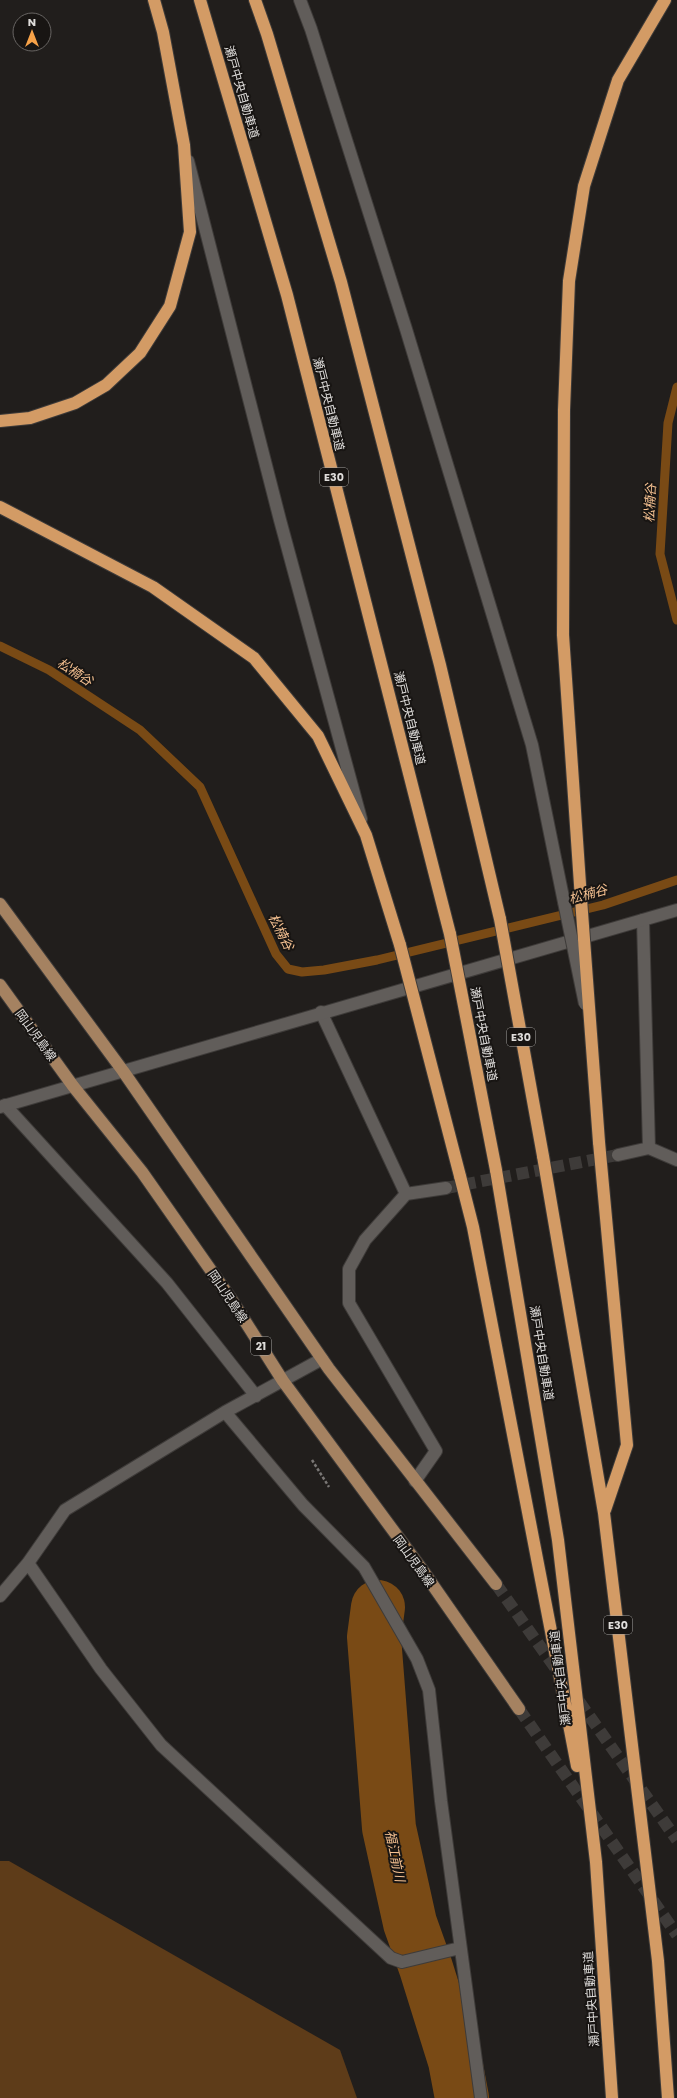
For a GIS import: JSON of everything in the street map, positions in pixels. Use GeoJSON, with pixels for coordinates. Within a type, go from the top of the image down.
{"type":"FeatureCollection","features":[{"type":"Feature","properties":{"kind":"highway"},"geometry":{"type":"LineString","coordinates":[[0,421],[30,418],[75,403],[106,386],[140,353],[170,306],[190,232],[184,145],[163,32],[154,0]]}},
{"type":"Feature","properties":{"kind":"highway","name":"瀬戸中央自動車道"},"geometry":{"type":"LineString","coordinates":[[200,0],[287,295],[450,934],[496,1170],[558,1540],[596,1862],[612,2098]]}},
{"type":"Feature","properties":{"kind":"highway","name":"E30"},"geometry":{"type":"LineString","coordinates":[[255,0],[267,34],[341,282],[440,665],[500,918],[543,1156],[604,1512],[658,1961],[668,2098]]}},
{"type":"Feature","properties":{"kind":"highway"},"geometry":{"type":"LineString","coordinates":[[604,1512],[627,1445],[589,1025],[563,635],[564,410],[569,281],[584,186],[618,80],[665,0]]}},
{"type":"Feature","properties":{"kind":"highway"},"geometry":{"type":"LineString","coordinates":[[0,508],[153,587],[254,658],[318,736],[366,835],[400,944],[473,1227],[596,1862]]}},
{"type":"Feature","properties":{"kind":"main road"},"geometry":{"type":"LineString","coordinates":[[0,904],[123,1071],[322,1359],[496,1584]]}},
{"type":"Feature","properties":{"kind":"main road","name":"岡山児島線"},"geometry":{"type":"LineString","coordinates":[[0,985],[73,1086],[142,1172],[231,1299],[283,1381],[423,1572],[519,1709]]}},
{"type":"Feature","properties":{"kind":"street"},"geometry":{"type":"LineString","coordinates":[[300,0],[311,29],[406,329],[532,745],[589,1025]]}},
{"type":"Feature","properties":{"kind":"street"},"geometry":{"type":"LineString","coordinates":[[184,145],[280,520],[366,835]]}},
{"type":"Feature","properties":{"kind":"street"},"geometry":{"type":"LineString","coordinates":[[256,1396],[167,1283],[2,1106],[321,1012],[677,910]]}},
{"type":"Feature","properties":{"kind":"street"},"geometry":{"type":"LineString","coordinates":[[643,920],[649,1148]]}},
{"type":"Feature","properties":{"kind":"street"},"geometry":{"type":"LineString","coordinates":[[321,1012],[406,1194]]}},
{"type":"Feature","properties":{"kind":"street"},"geometry":{"type":"LineString","coordinates":[[618,1155],[649,1148],[677,1160]]}},
{"type":"Feature","properties":{"kind":"street"},"geometry":{"type":"LineString","coordinates":[[415,1481],[436,1451],[349,1303],[349,1269],[365,1240],[406,1194],[446,1188]]}},
{"type":"Feature","properties":{"kind":"street"},"geometry":{"type":"LineString","coordinates":[[0,1596],[28,1564],[65,1510],[225,1412],[322,1359]]}},
{"type":"Feature","properties":{"kind":"street"},"geometry":{"type":"LineString","coordinates":[[225,1412],[303,1505],[364,1567],[417,1659],[429,1690],[460,1948],[481,2098]]}},
{"type":"Feature","properties":{"kind":"street"},"geometry":{"type":"LineString","coordinates":[[28,1564],[101,1669],[161,1745],[391,1958],[402,1962],[416,1960],[432,1954],[460,1948]]}},
{"type":"Feature","properties":{"kind":"path"},"geometry":{"type":"LineString","coordinates":[[310,1458],[329,1487]]}},
{"type":"Feature","properties":{"kind":"shaded area"},"geometry":{"type":"Polygon","coordinates":[[[0,1861],[9,1861],[340,2050],[357,2098],[0,2098],[0,1861]]]}},
{"type":"Feature","properties":{"kind":"waterway","name":"松楠谷"},"geometry":{"type":"LineString","coordinates":[[677,387],[668,423],[660,554],[677,620]]}},
{"type":"Feature","properties":{"kind":"waterway","name":"松楠谷"},"geometry":{"type":"LineString","coordinates":[[0,646],[49,670],[140,730],[200,787],[276,954],[288,969],[302,972],[324,970],[377,960],[603,905],[677,880]]}},
{"type":"Feature","properties":{"kind":"waterway","name":"福江前川"},"geometry":{"type":"LineString","coordinates":[[378,1607],[374,1637],[389,1828],[410,1923],[426,1968],[455,2061],[462,2098]]}},
{"type":"Feature","properties":{"kind":"tunnel"},"geometry":{"type":"LineString","coordinates":[[446,1188],[618,1155]]}},
{"type":"Feature","properties":{"kind":"tunnel"},"geometry":{"type":"LineString","coordinates":[[496,1584],[677,1840]]}},
{"type":"Feature","properties":{"kind":"tunnel"},"geometry":{"type":"LineString","coordinates":[[519,1709],[677,1935]]}}]}
